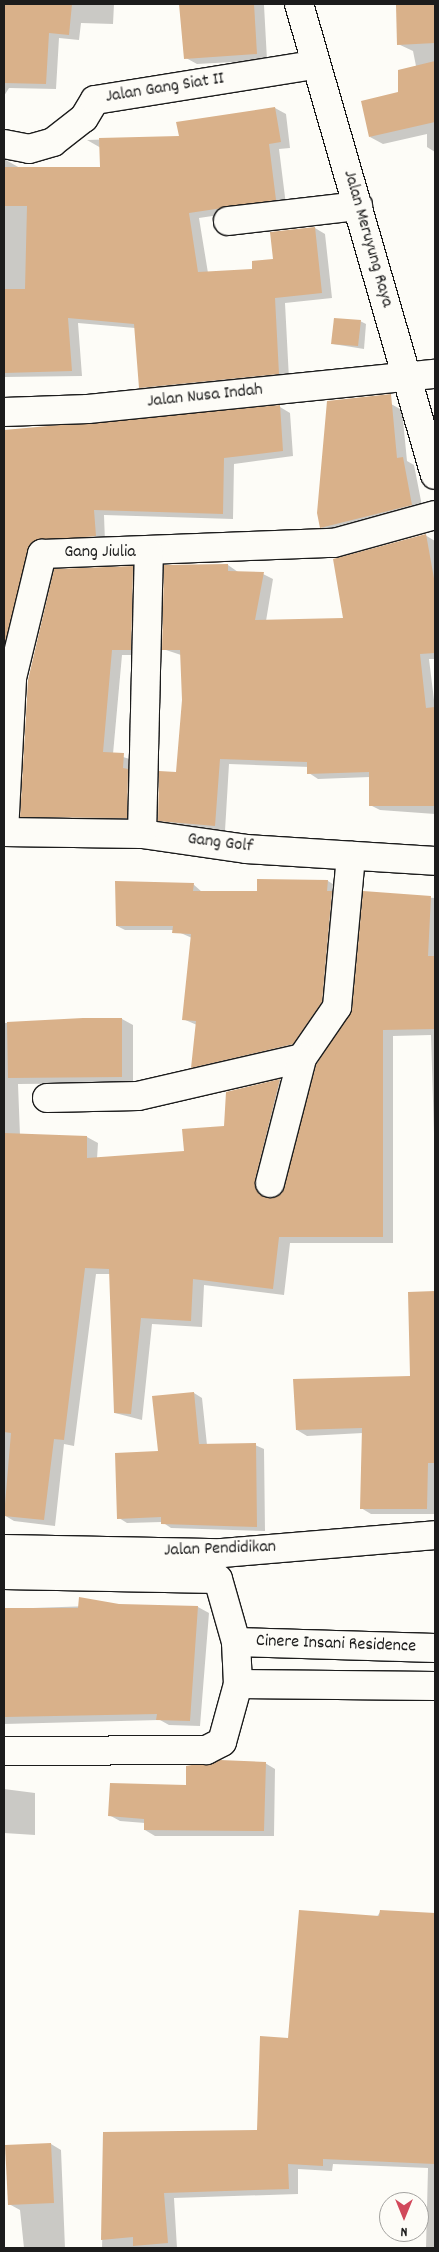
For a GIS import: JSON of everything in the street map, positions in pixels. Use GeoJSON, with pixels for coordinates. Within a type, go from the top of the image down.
{"type":"FeatureCollection","features":[{"type":"Feature","properties":{"kind":"street","name":"Jalan Meruyung Raya"},"geometry":{"type":"LineString","coordinates":[[299,4],[314,65],[358,206],[435,475]]}},
{"type":"Feature","properties":{"kind":"street","name":"Jalan Gang Siat II"},"geometry":{"type":"LineString","coordinates":[[4,144],[29,149],[53,142],[84,118],[95,100],[314,65]]}},
{"type":"Feature","properties":{"kind":"street"},"geometry":{"type":"LineString","coordinates":[[228,221],[358,206]]}},
{"type":"Feature","properties":{"kind":"street","name":"Jalan Nusa Indah"},"geometry":{"type":"LineString","coordinates":[[4,412],[88,409],[435,374]]}},
{"type":"Feature","properties":{"kind":"street","name":"Gang Jiulia"},"geometry":{"type":"LineString","coordinates":[[4,832],[12,678],[42,554],[149,553],[334,543],[435,515]]}},
{"type":"Feature","properties":{"kind":"street"},"geometry":{"type":"LineString","coordinates":[[142,834],[149,553]]}},
{"type":"Feature","properties":{"kind":"street","name":"Gang Golf"},"geometry":{"type":"LineString","coordinates":[[4,832],[142,834],[246,849],[435,861]]}},
{"type":"Feature","properties":{"kind":"street"},"geometry":{"type":"LineString","coordinates":[[270,1183],[302,1058],[337,1007],[351,856]]}},
{"type":"Feature","properties":{"kind":"street"},"geometry":{"type":"LineString","coordinates":[[47,1098],[138,1096],[302,1058]]}},
{"type":"Feature","properties":{"kind":"street","name":"Jalan Pendidikan"},"geometry":{"type":"LineString","coordinates":[[4,1549],[222,1553],[435,1535]]}},
{"type":"Feature","properties":{"kind":"street"},"geometry":{"type":"LineString","coordinates":[[4,1575],[218,1579],[236,1642],[238,1684],[222,1742],[206,1750],[4,1752]]}},
{"type":"Feature","properties":{"kind":"street","name":"Cinere Insani Residence"},"geometry":{"type":"LineString","coordinates":[[236,1642],[435,1648]]}},
{"type":"Feature","properties":{"kind":"street"},"geometry":{"type":"LineString","coordinates":[[238,1684],[435,1686]]}},
{"type":"Feature","properties":{"kind":"building"},"geometry":{"type":"Polygon","coordinates":[[[4,4],[72,4],[69,35],[49,33],[46,84],[4,83],[4,4]]]}},
{"type":"Feature","properties":{"kind":"building"},"geometry":{"type":"Polygon","coordinates":[[[179,4],[254,4],[257,54],[184,59],[179,4]]]}},
{"type":"Feature","properties":{"kind":"building"},"geometry":{"type":"Polygon","coordinates":[[[435,4],[435,43],[397,45],[396,5],[435,4]]]}},
{"type":"Feature","properties":{"kind":"building"},"geometry":{"type":"Polygon","coordinates":[[[435,61],[435,122],[369,137],[361,101],[398,92],[398,70],[435,61]]]}},
{"type":"Feature","properties":{"kind":"building"},"geometry":{"type":"Polygon","coordinates":[[[275,107],[281,142],[269,144],[276,200],[189,213],[198,272],[252,269],[252,261],[273,259],[270,232],[315,227],[322,293],[275,298],[279,374],[139,388],[134,324],[68,318],[72,371],[4,373],[4,289],[25,289],[27,206],[4,206],[4,167],[100,167],[99,138],[179,136],[176,122],[275,107]]]}},
{"type":"Feature","properties":{"kind":"building"},"geometry":{"type":"Polygon","coordinates":[[[334,318],[361,320],[358,346],[331,344],[334,318]]]}},
{"type":"Feature","properties":{"kind":"building"},"geometry":{"type":"Polygon","coordinates":[[[391,394],[397,458],[403,457],[412,505],[320,528],[317,513],[327,401],[391,394]]]}},
{"type":"Feature","properties":{"kind":"building"},"geometry":{"type":"Polygon","coordinates":[[[280,405],[283,451],[224,458],[223,514],[94,510],[96,536],[32,542],[4,646],[4,430],[280,405]]]}},
{"type":"Feature","properties":{"kind":"building"},"geometry":{"type":"Polygon","coordinates":[[[426,534],[435,584],[435,653],[420,654],[426,708],[435,707],[435,806],[369,806],[369,772],[307,774],[307,762],[220,759],[215,826],[158,821],[159,771],[176,772],[182,700],[180,650],[162,650],[164,565],[228,564],[228,571],[264,572],[255,620],[343,618],[333,559],[426,534]]]}},
{"type":"Feature","properties":{"kind":"building"},"geometry":{"type":"Polygon","coordinates":[[[133,566],[131,650],[112,650],[103,752],[124,753],[123,768],[128,769],[127,818],[20,817],[28,680],[54,569],[133,566]]]}},
{"type":"Feature","properties":{"kind":"building"},"geometry":{"type":"Polygon","coordinates":[[[257,879],[328,880],[327,891],[332,891],[322,1002],[293,1044],[191,1068],[196,1021],[182,1020],[191,934],[172,933],[173,926],[116,926],[115,881],[194,883],[193,891],[257,891],[257,879]]]}},
{"type":"Feature","properties":{"kind":"building"},"geometry":{"type":"Polygon","coordinates":[[[363,891],[431,896],[428,956],[435,956],[435,1029],[383,1030],[383,1237],[279,1237],[273,1289],[193,1279],[191,1321],[141,1318],[131,1414],[114,1413],[109,1269],[85,1268],[64,1440],[54,1439],[44,1520],[4,1516],[11,1433],[4,1432],[4,1133],[87,1136],[87,1158],[184,1151],[182,1129],[224,1126],[226,1092],[280,1079],[255,1180],[259,1194],[267,1198],[281,1194],[316,1065],[352,1009],[363,891]]]}},
{"type":"Feature","properties":{"kind":"building"},"geometry":{"type":"Polygon","coordinates":[[[122,1018],[122,1077],[8,1078],[7,1022],[122,1018]]]}},
{"type":"Feature","properties":{"kind":"building"},"geometry":{"type":"Polygon","coordinates":[[[435,1291],[435,1463],[428,1463],[427,1509],[360,1509],[362,1428],[296,1430],[293,1379],[410,1376],[408,1292],[435,1291]]]}},
{"type":"Feature","properties":{"kind":"building"},"geometry":{"type":"Polygon","coordinates":[[[194,1392],[199,1444],[256,1443],[257,1527],[161,1524],[161,1517],[117,1519],[115,1453],[158,1451],[152,1396],[194,1392]]]}},
{"type":"Feature","properties":{"kind":"building"},"geometry":{"type":"Polygon","coordinates":[[[79,1597],[119,1604],[198,1606],[190,1721],[156,1720],[157,1714],[4,1717],[4,1608],[78,1608],[79,1597]]]}},
{"type":"Feature","properties":{"kind":"building"},"geometry":{"type":"Polygon","coordinates":[[[220,1760],[266,1762],[264,1831],[144,1830],[144,1819],[108,1816],[110,1783],[186,1785],[186,1766],[220,1760]]]}},
{"type":"Feature","properties":{"kind":"building"},"geometry":{"type":"Polygon","coordinates":[[[299,1910],[379,1916],[380,1910],[435,1913],[435,2164],[323,2159],[323,2166],[288,2164],[289,2189],[164,2193],[168,2243],[133,2246],[133,2237],[101,2240],[103,2132],[257,2130],[260,2036],[288,2038],[299,1910]]]}},
{"type":"Feature","properties":{"kind":"building"},"geometry":{"type":"Polygon","coordinates":[[[51,2143],[54,2203],[8,2205],[5,2145],[51,2143]]]}}]}
